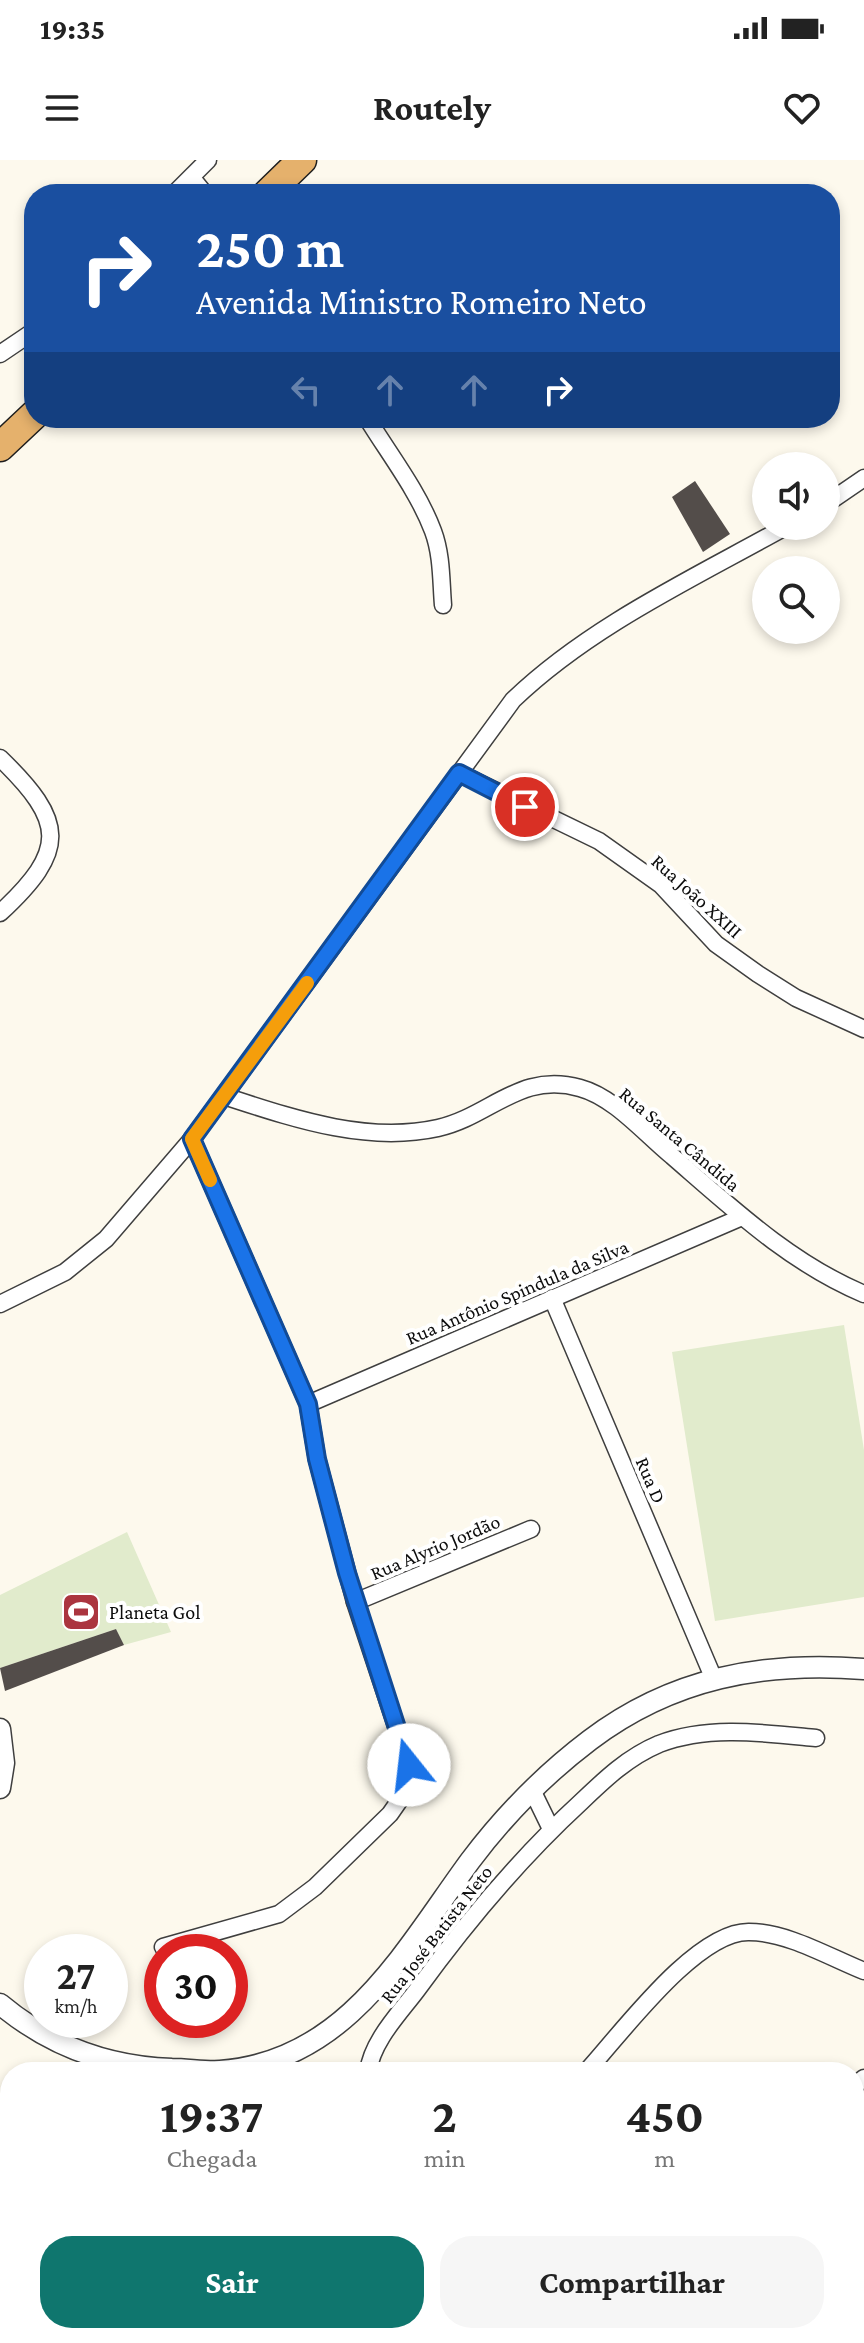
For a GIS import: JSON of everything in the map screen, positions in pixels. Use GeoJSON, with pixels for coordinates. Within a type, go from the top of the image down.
{"type":"FeatureCollection","features":[{"type":"Feature","properties":{"kind":"highway"},"geometry":{"type":"LineString","coordinates":[[277,184],[302,160]]}},
{"type":"Feature","properties":{"kind":"highway"},"geometry":{"type":"LineString","coordinates":[[0,447],[24,424]]}},
{"type":"Feature","properties":{"kind":"street"},"geometry":{"type":"LineString","coordinates":[[185,184],[208,160]]}},
{"type":"Feature","properties":{"kind":"street"},"geometry":{"type":"LineString","coordinates":[[192,178],[197,184]]}},
{"type":"Feature","properties":{"kind":"street"},"geometry":{"type":"LineString","coordinates":[[0,354],[24,338]]}},
{"type":"Feature","properties":{"kind":"street"},"geometry":{"type":"LineString","coordinates":[[373,428],[418,499],[433,532],[440,559],[443,605]]}},
{"type":"Feature","properties":{"kind":"street"},"geometry":{"type":"LineString","coordinates":[[840,494],[864,478]]}},
{"type":"Feature","properties":{"kind":"street"},"geometry":{"type":"LineString","coordinates":[[0,1304],[65,1272],[106,1239],[192,1139],[513,700],[546,669],[598,634],[762,540]]}},
{"type":"Feature","properties":{"kind":"street"},"geometry":{"type":"LineString","coordinates":[[0,758],[49,815],[52,839],[37,877],[0,913]]}},
{"type":"Feature","properties":{"kind":"street","name":"Rua João XXIII"},"geometry":{"type":"LineString","coordinates":[[459,773],[599,841],[661,885],[716,944],[758,974],[796,998],[864,1029]]}},
{"type":"Feature","properties":{"kind":"street","name":"Rua Santa Cândida"},"geometry":{"type":"LineString","coordinates":[[224,1096],[343,1129],[404,1134],[441,1127],[525,1087],[556,1082],[584,1089],[619,1111],[742,1217],[827,1278],[864,1294]]}},
{"type":"Feature","properties":{"kind":"street"},"geometry":{"type":"LineString","coordinates":[[192,1139],[308,1404],[317,1459],[355,1602],[409,1765],[406,1791],[390,1814],[315,1887],[279,1914],[209,1934]]}},
{"type":"Feature","properties":{"kind":"street","name":"Rua Antônio Spindula da Silva"},"geometry":{"type":"LineString","coordinates":[[308,1404],[742,1217]]}},
{"type":"Feature","properties":{"kind":"street","name":"Rua D"},"geometry":{"type":"LineString","coordinates":[[552,1298],[713,1677]]}},
{"type":"Feature","properties":{"kind":"street","name":"Rua Alyrio Jordão"},"geometry":{"type":"LineString","coordinates":[[355,1602],[531,1529]]}},
{"type":"Feature","properties":{"kind":"street"},"geometry":{"type":"LineString","coordinates":[[266,2062],[319,2038],[369,1999],[471,1859],[532,1790],[591,1739],[646,1706],[713,1677],[769,1667],[864,1669]]}},
{"type":"Feature","properties":{"kind":"street"},"geometry":{"type":"LineString","coordinates":[[0,1729],[4,1763],[0,1788]]}},
{"type":"Feature","properties":{"kind":"street","name":"Rua José Batista Neto"},"geometry":{"type":"LineString","coordinates":[[369,2062],[381,2040],[460,1931],[509,1872],[624,1762],[661,1743],[740,1732],[816,1738]]}},
{"type":"Feature","properties":{"kind":"street"},"geometry":{"type":"LineString","coordinates":[[532,1790],[551,1829]]}},
{"type":"Feature","properties":{"kind":"street"},"geometry":{"type":"LineString","coordinates":[[595,2062],[701,1948],[726,1936],[749,1932],[777,1937],[864,1971]]}},
{"type":"Feature","properties":{"kind":"street"},"geometry":{"type":"LineString","coordinates":[[0,2004],[24,2024],[66,2046],[117,2062]]}},
{"type":"Feature","properties":{"kind":"green space"},"geometry":{"type":"Polygon","coordinates":[[[844,1325],[864,1450],[864,1597],[715,1621],[672,1352],[844,1325]]]}},
{"type":"Feature","properties":{"kind":"green space","name":"Planeta Gol"},"geometry":{"type":"Polygon","coordinates":[[[127,1532],[171,1632],[124,1645],[116,1629],[0,1668],[0,1595],[127,1532]]]}},
{"type":"Feature","properties":{"kind":"building"},"geometry":{"type":"Polygon","coordinates":[[[695,481],[730,534],[703,552],[672,497],[695,481]]]}},
{"type":"Feature","properties":{"kind":"building"},"geometry":{"type":"Polygon","coordinates":[[[116,1629],[124,1645],[5,1691],[0,1668],[116,1629]]]}},
{"type":"Feature","properties":{"kind":"slow traffic"},"geometry":{"type":"LineString","coordinates":[[210,1180],[192,1139],[307,983]]}},
{"type":"Feature","properties":{"kind":"place","name":"Planeta Gol"},"geometry":{"type":"Point","coordinates":[81,1612]}},
{"type":"Feature","properties":{"kind":"route"},"geometry":{"type":"LineString","coordinates":[[409,1765],[355,1602],[317,1459],[308,1404],[192,1139],[459,773],[525,807]]}}]}
